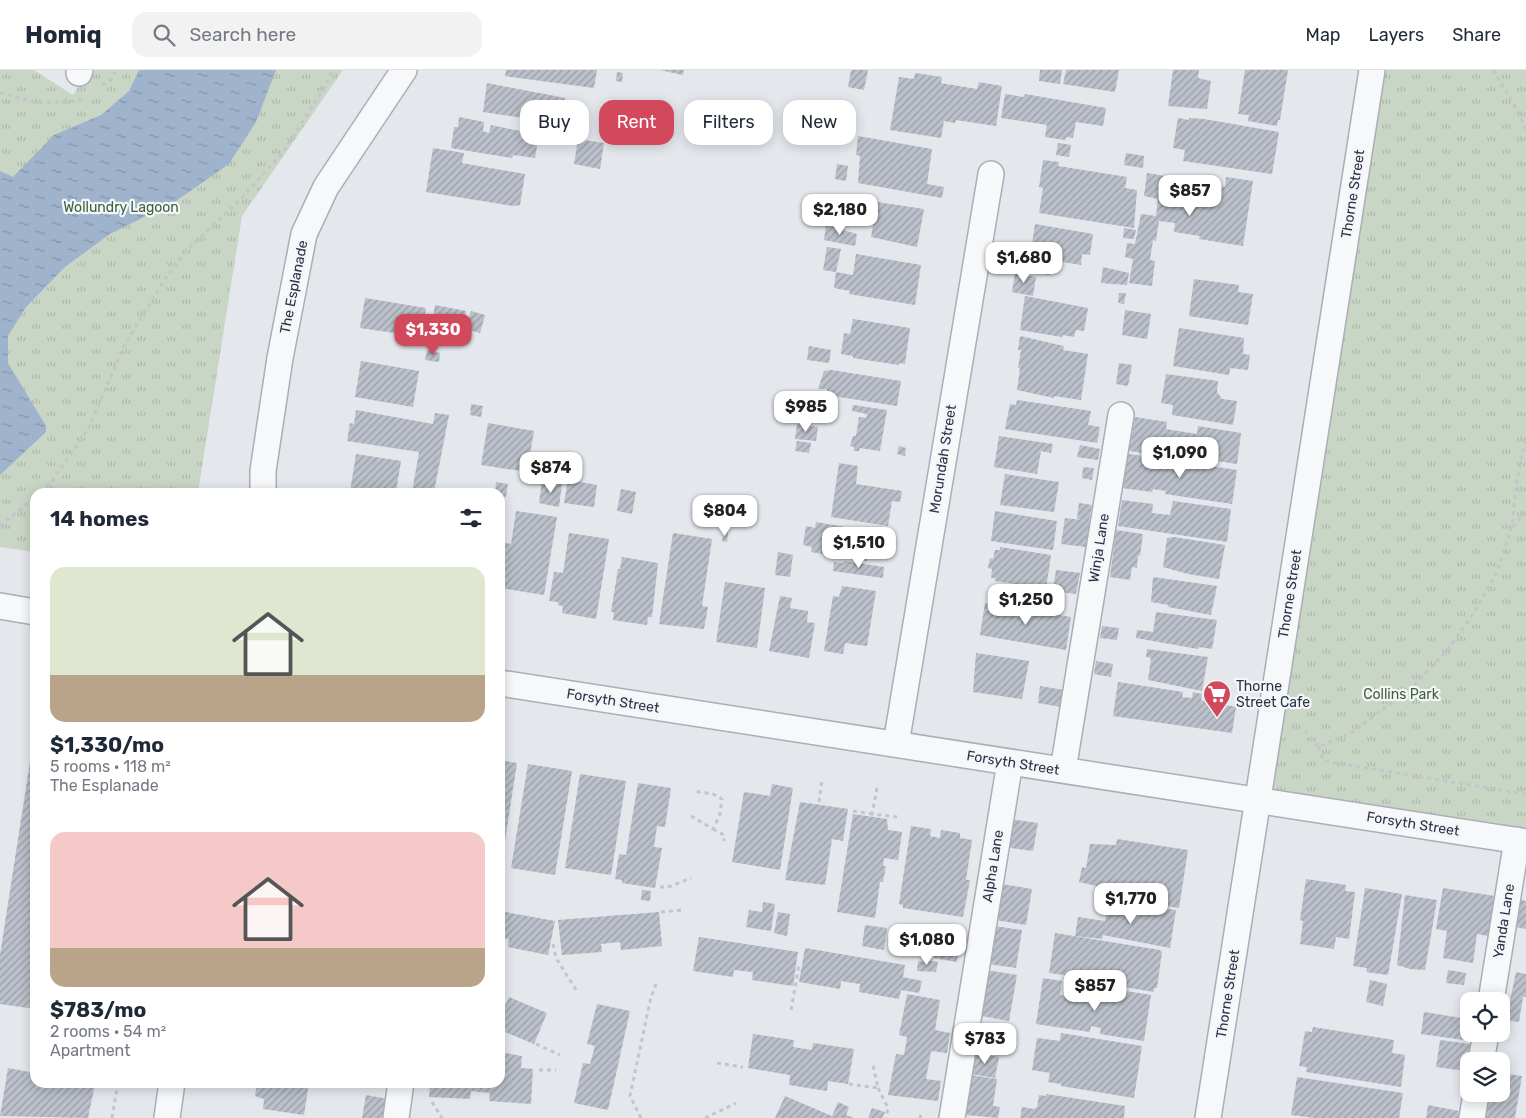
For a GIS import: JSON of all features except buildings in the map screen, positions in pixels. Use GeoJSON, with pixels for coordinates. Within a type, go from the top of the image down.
{"type":"FeatureCollection","features":[{"type":"Feature","properties":{"kind":"street","name":"The Esplanade"},"geometry":{"type":"LineString","coordinates":[[261,485],[284,340],[304,234],[326,187],[404,70]]}},
{"type":"Feature","properties":{"kind":"street","name":"Thorne Street"},"geometry":{"type":"LineString","coordinates":[[1208,1118],[1372,70]]}},
{"type":"Feature","properties":{"kind":"street","name":"Morundah Street"},"geometry":{"type":"LineString","coordinates":[[896,744],[991,174]]}},
{"type":"Feature","properties":{"kind":"street","name":"Winja Lane"},"geometry":{"type":"LineString","coordinates":[[1063,770],[1121,415]]}},
{"type":"Feature","properties":{"kind":"street"},"geometry":{"type":"LineString","coordinates":[[0,606],[30,611]]}},
{"type":"Feature","properties":{"kind":"street","name":"Forsyth Street"},"geometry":{"type":"LineString","coordinates":[[505,684],[1521,841]]}},
{"type":"Feature","properties":{"kind":"street","name":"Alpha Lane"},"geometry":{"type":"LineString","coordinates":[[952,1118],[1010,762]]}},
{"type":"Feature","properties":{"kind":"street","name":"Yanda Lane"},"geometry":{"type":"LineString","coordinates":[[1493,992],[1521,841]]}},
{"type":"Feature","properties":{"kind":"street"},"geometry":{"type":"LineString","coordinates":[[167,1118],[171,1088]]}},
{"type":"Feature","properties":{"kind":"street"},"geometry":{"type":"LineString","coordinates":[[396,1118],[400,1088]]}},
{"type":"Feature","properties":{"kind":"street"},"geometry":{"type":"LineString","coordinates":[[1472,1118],[1475,1102]]}},
{"type":"Feature","properties":{"kind":"path"},"geometry":{"type":"LineString","coordinates":[[0,92],[37,103],[78,101],[85,82],[111,80],[116,70]]}},
{"type":"Feature","properties":{"kind":"path"},"geometry":{"type":"LineString","coordinates":[[44,488],[52,481],[88,429],[125,344],[166,279],[188,249],[240,200],[284,151],[326,85],[332,70]]}},
{"type":"Feature","properties":{"kind":"path"},"geometry":{"type":"LineString","coordinates":[[1493,70],[1519,113],[1526,131]]}},
{"type":"Feature","properties":{"kind":"path"},"geometry":{"type":"LineString","coordinates":[[1318,747],[1353,732],[1412,688],[1446,652],[1473,614],[1497,572],[1512,527],[1516,486],[1526,436]]}},
{"type":"Feature","properties":{"kind":"path"},"geometry":{"type":"LineString","coordinates":[[0,526],[30,501]]}},
{"type":"Feature","properties":{"kind":"path"},"geometry":{"type":"LineString","coordinates":[[1512,527],[1526,509]]}},
{"type":"Feature","properties":{"kind":"path"},"geometry":{"type":"LineString","coordinates":[[1305,731],[1318,747],[1324,761],[1526,794]]}},
{"type":"Feature","properties":{"kind":"path"},"geometry":{"type":"LineString","coordinates":[[820,802],[822,780]]}},
{"type":"Feature","properties":{"kind":"path"},"geometry":{"type":"LineString","coordinates":[[872,814],[877,788]]}},
{"type":"Feature","properties":{"kind":"path"},"geometry":{"type":"LineString","coordinates":[[694,791],[713,794],[722,799],[720,814],[713,829]]}},
{"type":"Feature","properties":{"kind":"path"},"geometry":{"type":"LineString","coordinates":[[853,811],[897,817]]}},
{"type":"Feature","properties":{"kind":"path"},"geometry":{"type":"LineString","coordinates":[[691,816],[724,835],[724,841]]}},
{"type":"Feature","properties":{"kind":"path"},"geometry":{"type":"LineString","coordinates":[[660,887],[668,887],[691,878]]}},
{"type":"Feature","properties":{"kind":"path"},"geometry":{"type":"LineString","coordinates":[[661,912],[684,910]]}},
{"type":"Feature","properties":{"kind":"path"},"geometry":{"type":"LineString","coordinates":[[553,944],[556,958],[578,993]]}},
{"type":"Feature","properties":{"kind":"path"},"geometry":{"type":"LineString","coordinates":[[791,1010],[799,965]]}},
{"type":"Feature","properties":{"kind":"path"},"geometry":{"type":"LineString","coordinates":[[641,1118],[630,1096],[651,997],[656,984]]}},
{"type":"Feature","properties":{"kind":"path"},"geometry":{"type":"LineString","coordinates":[[536,1044],[560,1055]]}},
{"type":"Feature","properties":{"kind":"path"},"geometry":{"type":"LineString","coordinates":[[717,1063],[743,1067]]}},
{"type":"Feature","properties":{"kind":"path"},"geometry":{"type":"LineString","coordinates":[[872,1065],[878,1088],[888,1108],[886,1118]]}},
{"type":"Feature","properties":{"kind":"path"},"geometry":{"type":"LineString","coordinates":[[540,1070],[556,1070]]}},
{"type":"Feature","properties":{"kind":"path"},"geometry":{"type":"LineString","coordinates":[[850,1084],[878,1088]]}},
{"type":"Feature","properties":{"kind":"path"},"geometry":{"type":"LineString","coordinates":[[112,1118],[117,1088]]}},
{"type":"Feature","properties":{"kind":"path"},"geometry":{"type":"LineString","coordinates":[[432,1102],[442,1118]]}},
{"type":"Feature","properties":{"kind":"path"},"geometry":{"type":"LineString","coordinates":[[704,1118],[736,1103]]}},
{"type":"Feature","properties":{"kind":"green space","name":"Wollundry Lagoon"},"geometry":{"type":"Polygon","coordinates":[[[0,70],[34,70],[73,95],[88,70],[343,70],[242,216],[199,488],[30,488],[30,551],[0,547],[0,70]]]}},
{"type":"Feature","properties":{"kind":"green space","name":"Collins Park"},"geometry":{"type":"Polygon","coordinates":[[[1372,70],[1526,70],[1526,842],[1258,801],[1372,70]]]}},
{"type":"Feature","properties":{"kind":"water","name":"Wollundry Lagoon"},"geometry":{"type":"Polygon","coordinates":[[[139,70],[276,70],[256,122],[229,164],[176,201],[110,234],[65,267],[26,307],[8,336],[8,363],[46,426],[46,432],[0,475],[0,171],[13,177],[54,135],[101,115],[129,91],[139,70]]]}},
{"type":"Feature","properties":{"kind":"place","name":"Thorne Street Cafe"},"geometry":{"type":"Point","coordinates":[1217,718]}}]}
